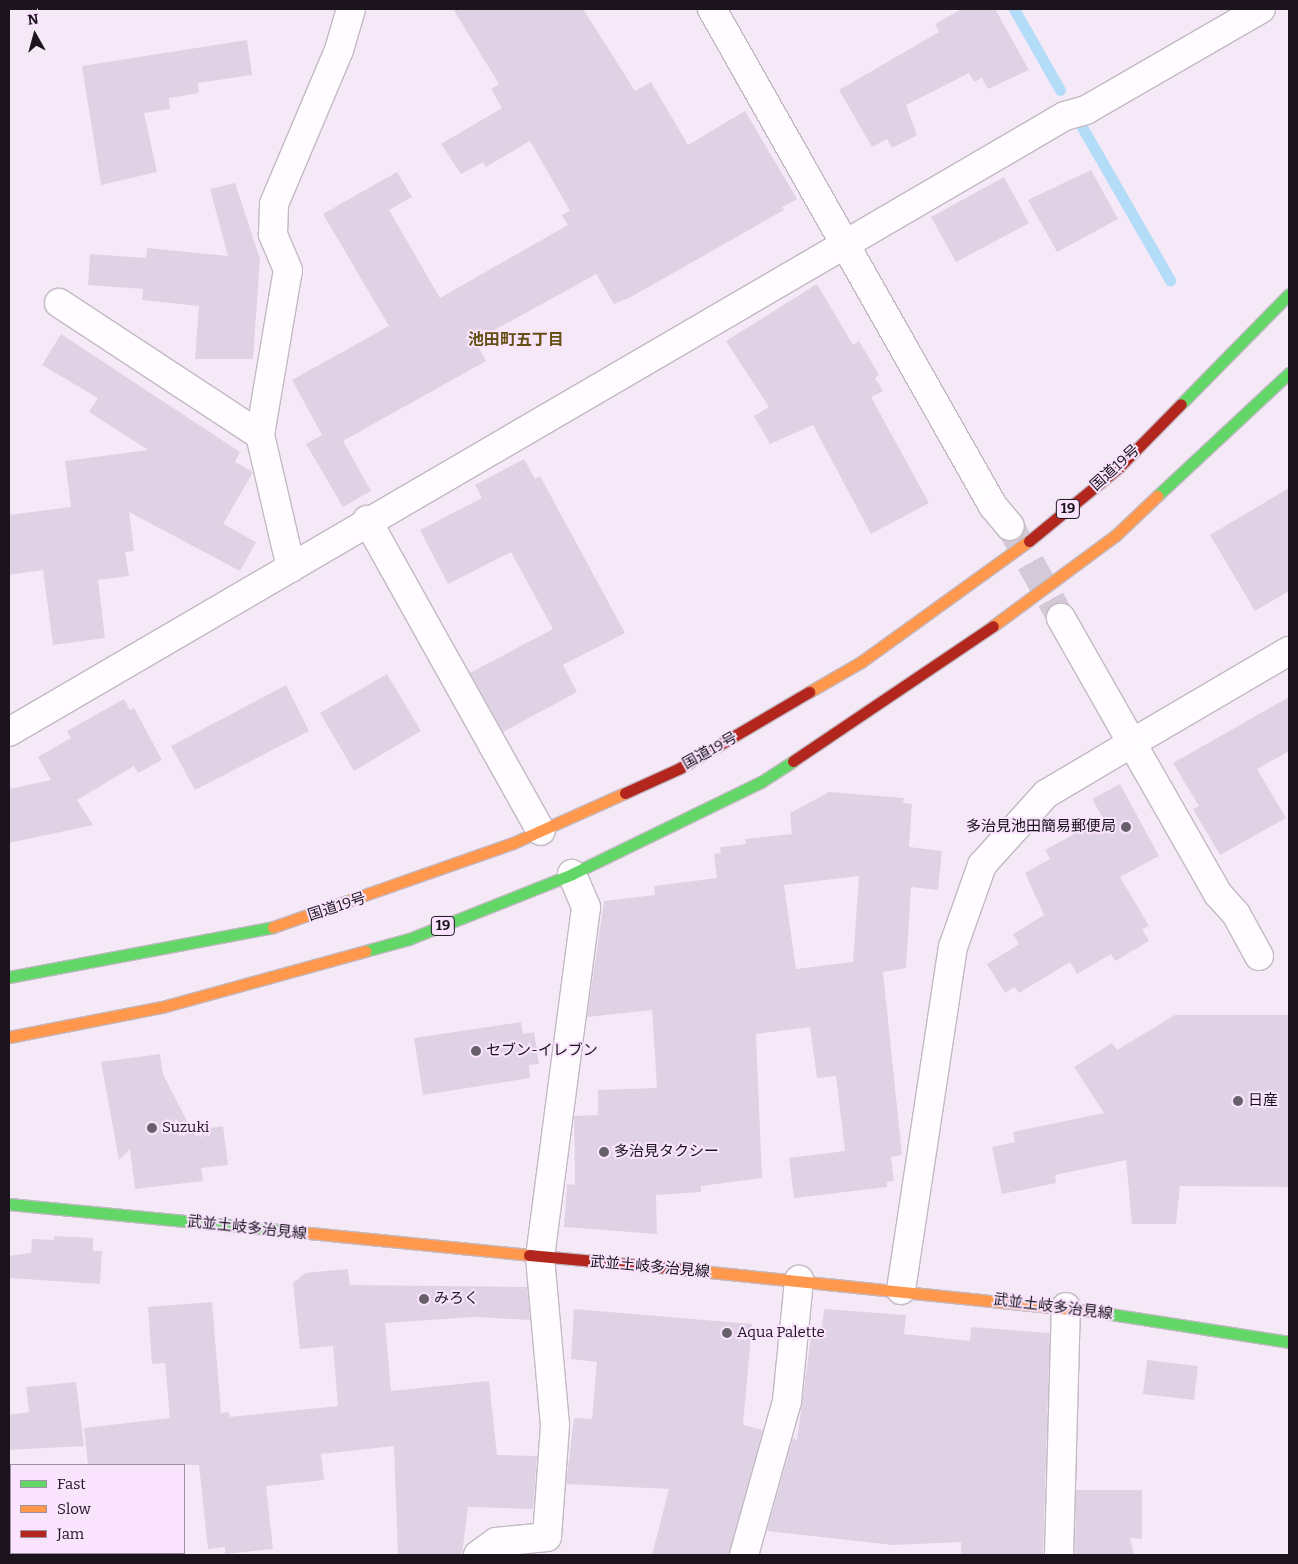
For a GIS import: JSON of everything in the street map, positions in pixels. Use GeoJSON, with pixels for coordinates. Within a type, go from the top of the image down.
{"type":"FeatureCollection","features":[{"type":"Feature","properties":{"kind":"main road","name":"国道19号"},"geometry":{"type":"LineString","coordinates":[[9,976],[246,935],[357,901],[541,831],[680,768],[773,717],[861,662],[1005,560],[1119,467],[1289,294]]}},
{"type":"Feature","properties":{"kind":"main road","name":"19"},"geometry":{"type":"LineString","coordinates":[[9,1036],[162,1007],[292,975],[408,939],[572,874],[761,782],[940,666],[1116,535],[1289,373]]}},
{"type":"Feature","properties":{"kind":"main road","name":"武並土岐多治見線"},"geometry":{"type":"LineString","coordinates":[[9,1204],[1066,1307],[1289,1342]]}},
{"type":"Feature","properties":{"kind":"street"},"geometry":{"type":"LineString","coordinates":[[291,568],[260,435],[288,270],[273,234],[274,204],[339,50],[351,9]]}},
{"type":"Feature","properties":{"kind":"street"},"geometry":{"type":"LineString","coordinates":[[712,9],[847,243],[993,506],[1010,526]]}},
{"type":"Feature","properties":{"kind":"street"},"geometry":{"type":"LineString","coordinates":[[9,732],[291,568],[367,520],[847,243],[1261,9]]}},
{"type":"Feature","properties":{"kind":"street"},"geometry":{"type":"LineString","coordinates":[[59,303],[260,435]]}},
{"type":"Feature","properties":{"kind":"street"},"geometry":{"type":"LineString","coordinates":[[367,520],[541,831]]}},
{"type":"Feature","properties":{"kind":"street"},"geometry":{"type":"LineString","coordinates":[[1061,618],[1218,894],[1236,914],[1259,956]]}},
{"type":"Feature","properties":{"kind":"street"},"geometry":{"type":"LineString","coordinates":[[901,1290],[953,947],[982,864],[1046,794],[1289,651]]}},
{"type":"Feature","properties":{"kind":"street"},"geometry":{"type":"LineString","coordinates":[[478,1555],[496,1542],[547,1537],[556,1425],[540,1257],[586,907],[572,874]]}},
{"type":"Feature","properties":{"kind":"street"},"geometry":{"type":"LineString","coordinates":[[744,1555],[787,1402],[799,1280]]}},
{"type":"Feature","properties":{"kind":"street"},"geometry":{"type":"LineString","coordinates":[[1060,1555],[1066,1307]]}},
{"type":"Feature","properties":{"kind":"building"},"geometry":{"type":"Polygon","coordinates":[[[453,9],[583,9],[635,91],[651,82],[688,145],[745,111],[797,199],[782,207],[784,210],[631,297],[614,304],[596,274],[475,341],[486,361],[343,441],[371,491],[343,507],[306,444],[322,435],[292,380],[389,326],[323,214],[397,172],[412,197],[389,210],[440,298],[568,225],[562,215],[570,211],[530,141],[486,167],[483,162],[461,174],[441,144],[502,108],[491,89],[499,84],[453,9]]]}},
{"type":"Feature","properties":{"kind":"building"},"geometry":{"type":"Polygon","coordinates":[[[962,9],[995,9],[1029,70],[988,89],[982,78],[974,82],[969,73],[906,105],[917,135],[892,148],[887,139],[872,147],[839,90],[939,32],[935,24],[962,9]]]}},
{"type":"Feature","properties":{"kind":"building"},"geometry":{"type":"Polygon","coordinates":[[[247,40],[252,75],[198,83],[199,93],[169,98],[170,109],[144,113],[157,172],[101,185],[82,66],[247,40]]]}},
{"type":"Feature","properties":{"kind":"building"},"geometry":{"type":"Polygon","coordinates":[[[1091,170],[1118,219],[1057,252],[1028,200],[1091,170]]]}},
{"type":"Feature","properties":{"kind":"building"},"geometry":{"type":"Polygon","coordinates":[[[1004,177],[1029,223],[956,262],[931,217],[1004,177]]]}},
{"type":"Feature","properties":{"kind":"building"},"geometry":{"type":"Polygon","coordinates":[[[235,183],[260,259],[253,359],[195,359],[199,306],[142,300],[143,289],[88,285],[90,254],[146,258],[147,248],[228,256],[210,189],[235,183]]]}},
{"type":"Feature","properties":{"kind":"building"},"geometry":{"type":"Polygon","coordinates":[[[817,284],[853,345],[859,341],[879,375],[875,378],[883,391],[871,397],[929,503],[871,534],[813,425],[770,444],[754,416],[769,407],[726,341],[817,284]]]}},
{"type":"Feature","properties":{"kind":"building"},"geometry":{"type":"Polygon","coordinates":[[[61,334],[240,452],[235,462],[253,472],[223,524],[256,542],[240,571],[129,512],[134,551],[125,552],[129,576],[98,580],[105,638],[53,645],[43,570],[9,575],[9,515],[71,507],[65,461],[148,450],[89,412],[98,398],[42,365],[61,334]]]}},
{"type":"Feature","properties":{"kind":"building"},"geometry":{"type":"Polygon","coordinates":[[[524,459],[535,479],[540,476],[625,633],[563,665],[577,692],[503,732],[470,673],[553,629],[511,552],[448,584],[420,530],[482,498],[475,485],[524,459]]]}},
{"type":"Feature","properties":{"kind":"building"},"geometry":{"type":"Polygon","coordinates":[[[1289,488],[1289,591],[1255,611],[1210,535],[1289,488]]]}},
{"type":"Feature","properties":{"kind":"building"},"geometry":{"type":"Polygon","coordinates":[[[387,674],[421,731],[354,771],[320,713],[387,674]]]}},
{"type":"Feature","properties":{"kind":"building"},"geometry":{"type":"Polygon","coordinates":[[[286,685],[309,731],[195,790],[171,746],[286,685]]]}},
{"type":"Feature","properties":{"kind":"building"},"geometry":{"type":"Polygon","coordinates":[[[1289,697],[1289,751],[1257,769],[1286,818],[1220,855],[1193,809],[1199,806],[1173,763],[1289,697]]]}},
{"type":"Feature","properties":{"kind":"building"},"geometry":{"type":"Polygon","coordinates":[[[124,699],[130,710],[134,708],[162,760],[138,773],[134,766],[77,800],[93,825],[9,843],[9,789],[51,780],[38,757],[71,738],[67,731],[124,699]]]}},
{"type":"Feature","properties":{"kind":"building"},"geometry":{"type":"Polygon","coordinates":[[[1120,784],[1159,856],[1120,877],[1149,926],[1142,929],[1149,941],[1115,961],[1111,954],[1077,974],[1070,962],[1019,993],[1014,987],[1005,993],[987,964],[1019,944],[1013,934],[1044,915],[1025,873],[1050,859],[1045,850],[1103,818],[1092,799],[1120,784]]]}},
{"type":"Feature","properties":{"kind":"building"},"geometry":{"type":"Polygon","coordinates":[[[829,792],[904,798],[903,803],[912,804],[909,847],[942,851],[938,890],[911,887],[906,968],[883,972],[902,1155],[891,1157],[894,1181],[887,1182],[887,1187],[794,1198],[789,1158],[845,1151],[836,1076],[817,1078],[810,1027],[756,1034],[762,1178],[701,1186],[701,1192],[656,1195],[657,1234],[564,1227],[567,1184],[575,1185],[574,1116],[598,1115],[598,1090],[657,1088],[652,1010],[587,1017],[604,901],[655,895],[654,886],[717,878],[714,854],[721,853],[720,847],[746,844],[745,839],[792,834],[790,813],[829,792]],[[859,876],[784,885],[796,969],[853,962],[859,876]]]}},
{"type":"Feature","properties":{"kind":"building"},"geometry":{"type":"Polygon","coordinates":[[[1175,1015],[1289,1015],[1289,1187],[1180,1186],[1176,1224],[1132,1224],[1126,1160],[1055,1175],[1056,1183],[1002,1194],[992,1147],[1015,1142],[1013,1132],[1104,1113],[1074,1067],[1112,1043],[1117,1050],[1175,1015]]]}},
{"type":"Feature","properties":{"kind":"building","name":"セブン-イレブン"},"geometry":{"type":"Polygon","coordinates":[[[521,1022],[523,1034],[534,1032],[539,1064],[529,1065],[530,1078],[423,1095],[414,1038],[521,1022]]]}},
{"type":"Feature","properties":{"kind":"building","name":"Suzuki"},"geometry":{"type":"Polygon","coordinates":[[[160,1054],[163,1074],[192,1131],[223,1126],[228,1165],[201,1168],[203,1181],[135,1189],[130,1149],[119,1160],[101,1062],[160,1054]]]}},
{"type":"Feature","properties":{"kind":"building"},"geometry":{"type":"Polygon","coordinates":[[[54,1236],[93,1238],[93,1251],[102,1251],[100,1284],[9,1278],[9,1256],[31,1253],[32,1239],[54,1240],[54,1236]]]}},
{"type":"Feature","properties":{"kind":"building"},"geometry":{"type":"Polygon","coordinates":[[[348,1269],[350,1285],[527,1287],[530,1320],[475,1317],[385,1323],[391,1391],[489,1381],[497,1455],[537,1456],[533,1509],[468,1507],[462,1555],[398,1555],[394,1446],[321,1454],[324,1480],[266,1486],[273,1549],[225,1554],[225,1547],[208,1549],[199,1465],[88,1464],[84,1428],[170,1418],[165,1363],[152,1364],[148,1307],[212,1302],[221,1413],[229,1412],[230,1417],[338,1406],[333,1346],[300,1349],[293,1283],[305,1273],[348,1269]]]}},
{"type":"Feature","properties":{"kind":"building"},"geometry":{"type":"Polygon","coordinates":[[[574,1309],[752,1324],[743,1425],[763,1430],[729,1555],[652,1555],[669,1489],[566,1484],[574,1418],[592,1419],[597,1362],[571,1359],[574,1309]]]}},
{"type":"Feature","properties":{"kind":"building"},"geometry":{"type":"Polygon","coordinates":[[[824,1309],[906,1315],[904,1334],[970,1341],[971,1327],[1050,1333],[1043,1555],[961,1555],[961,1542],[893,1545],[767,1531],[793,1438],[797,1440],[812,1329],[822,1328],[824,1309]]]}},
{"type":"Feature","properties":{"kind":"building"},"geometry":{"type":"Polygon","coordinates":[[[1147,1360],[1198,1366],[1194,1400],[1143,1394],[1147,1360]]]}},
{"type":"Feature","properties":{"kind":"building"},"geometry":{"type":"Polygon","coordinates":[[[76,1382],[84,1446],[9,1450],[9,1415],[29,1412],[26,1387],[76,1382]]]}},
{"type":"Feature","properties":{"kind":"building"},"geometry":{"type":"Polygon","coordinates":[[[1076,1490],[1142,1490],[1142,1539],[1130,1538],[1134,1555],[1075,1555],[1076,1490]]]}},
{"type":"Feature","properties":{"kind":"waterway"},"geometry":{"type":"LineString","coordinates":[[1014,9],[1060,90]]}},
{"type":"Feature","properties":{"kind":"waterway"},"geometry":{"type":"LineString","coordinates":[[1082,127],[1170,280]]}},
{"type":"Feature","properties":{"kind":"tunnel"},"geometry":{"type":"LineString","coordinates":[[1010,526],[1061,618]]}},
{"type":"Feature","properties":{"kind":"traffic: fast"},"geometry":{"type":"LineString","coordinates":[[1181,404],[1289,294]]}},
{"type":"Feature","properties":{"kind":"traffic: fast"},"geometry":{"type":"LineString","coordinates":[[1157,496],[1289,373]]}},
{"type":"Feature","properties":{"kind":"traffic: fast"},"geometry":{"type":"LineString","coordinates":[[365,951],[409,939],[572,874],[761,782],[793,761]]}},
{"type":"Feature","properties":{"kind":"traffic: fast"},"geometry":{"type":"LineString","coordinates":[[9,977],[273,927]]}},
{"type":"Feature","properties":{"kind":"traffic: fast"},"geometry":{"type":"LineString","coordinates":[[9,1204],[310,1233]]}},
{"type":"Feature","properties":{"kind":"traffic: fast"},"geometry":{"type":"LineString","coordinates":[[1091,1311],[1289,1342]]}},
{"type":"Feature","properties":{"kind":"traffic: slow"},"geometry":{"type":"LineString","coordinates":[[993,626],[1116,535],[1157,496]]}},
{"type":"Feature","properties":{"kind":"traffic: slow"},"geometry":{"type":"LineString","coordinates":[[809,692],[861,662],[1029,541]]}},
{"type":"Feature","properties":{"kind":"traffic: slow"},"geometry":{"type":"LineString","coordinates":[[273,927],[513,843],[625,793]]}},
{"type":"Feature","properties":{"kind":"traffic: slow"},"geometry":{"type":"LineString","coordinates":[[9,1037],[162,1007],[365,951]]}},
{"type":"Feature","properties":{"kind":"traffic: slow"},"geometry":{"type":"LineString","coordinates":[[310,1233],[529,1255]]}},
{"type":"Feature","properties":{"kind":"traffic: slow"},"geometry":{"type":"LineString","coordinates":[[691,1270],[1091,1311]]}},
{"type":"Feature","properties":{"kind":"traffic: jam"},"geometry":{"type":"LineString","coordinates":[[1029,541],[1119,467],[1181,404]]}},
{"type":"Feature","properties":{"kind":"traffic: jam"},"geometry":{"type":"LineString","coordinates":[[793,761],[993,626]]}},
{"type":"Feature","properties":{"kind":"traffic: jam"},"geometry":{"type":"LineString","coordinates":[[625,793],[680,768],[809,692]]}},
{"type":"Feature","properties":{"kind":"traffic: jam"},"geometry":{"type":"LineString","coordinates":[[529,1255],[691,1270]]}},
{"type":"Feature","properties":{"kind":"place","name":"多治見池田簡易郵便局"},"geometry":{"type":"Point","coordinates":[1126,827]}},
{"type":"Feature","properties":{"kind":"place","name":"セブン-イレブン"},"geometry":{"type":"Point","coordinates":[476,1051]}},
{"type":"Feature","properties":{"kind":"place","name":"日産"},"geometry":{"type":"Point","coordinates":[1238,1101]}},
{"type":"Feature","properties":{"kind":"place","name":"Suzuki"},"geometry":{"type":"Point","coordinates":[152,1128]}},
{"type":"Feature","properties":{"kind":"place","name":"多治見タクシー"},"geometry":{"type":"Point","coordinates":[604,1152]}},
{"type":"Feature","properties":{"kind":"place","name":"みろく"},"geometry":{"type":"Point","coordinates":[424,1299]}},
{"type":"Feature","properties":{"kind":"place","name":"Aqua Palette"},"geometry":{"type":"Point","coordinates":[727,1333]}},
{"type":"Feature","properties":{"kind":"district","name":"池田町五丁目"},"geometry":{"type":"Point","coordinates":[516,340]}}]}
